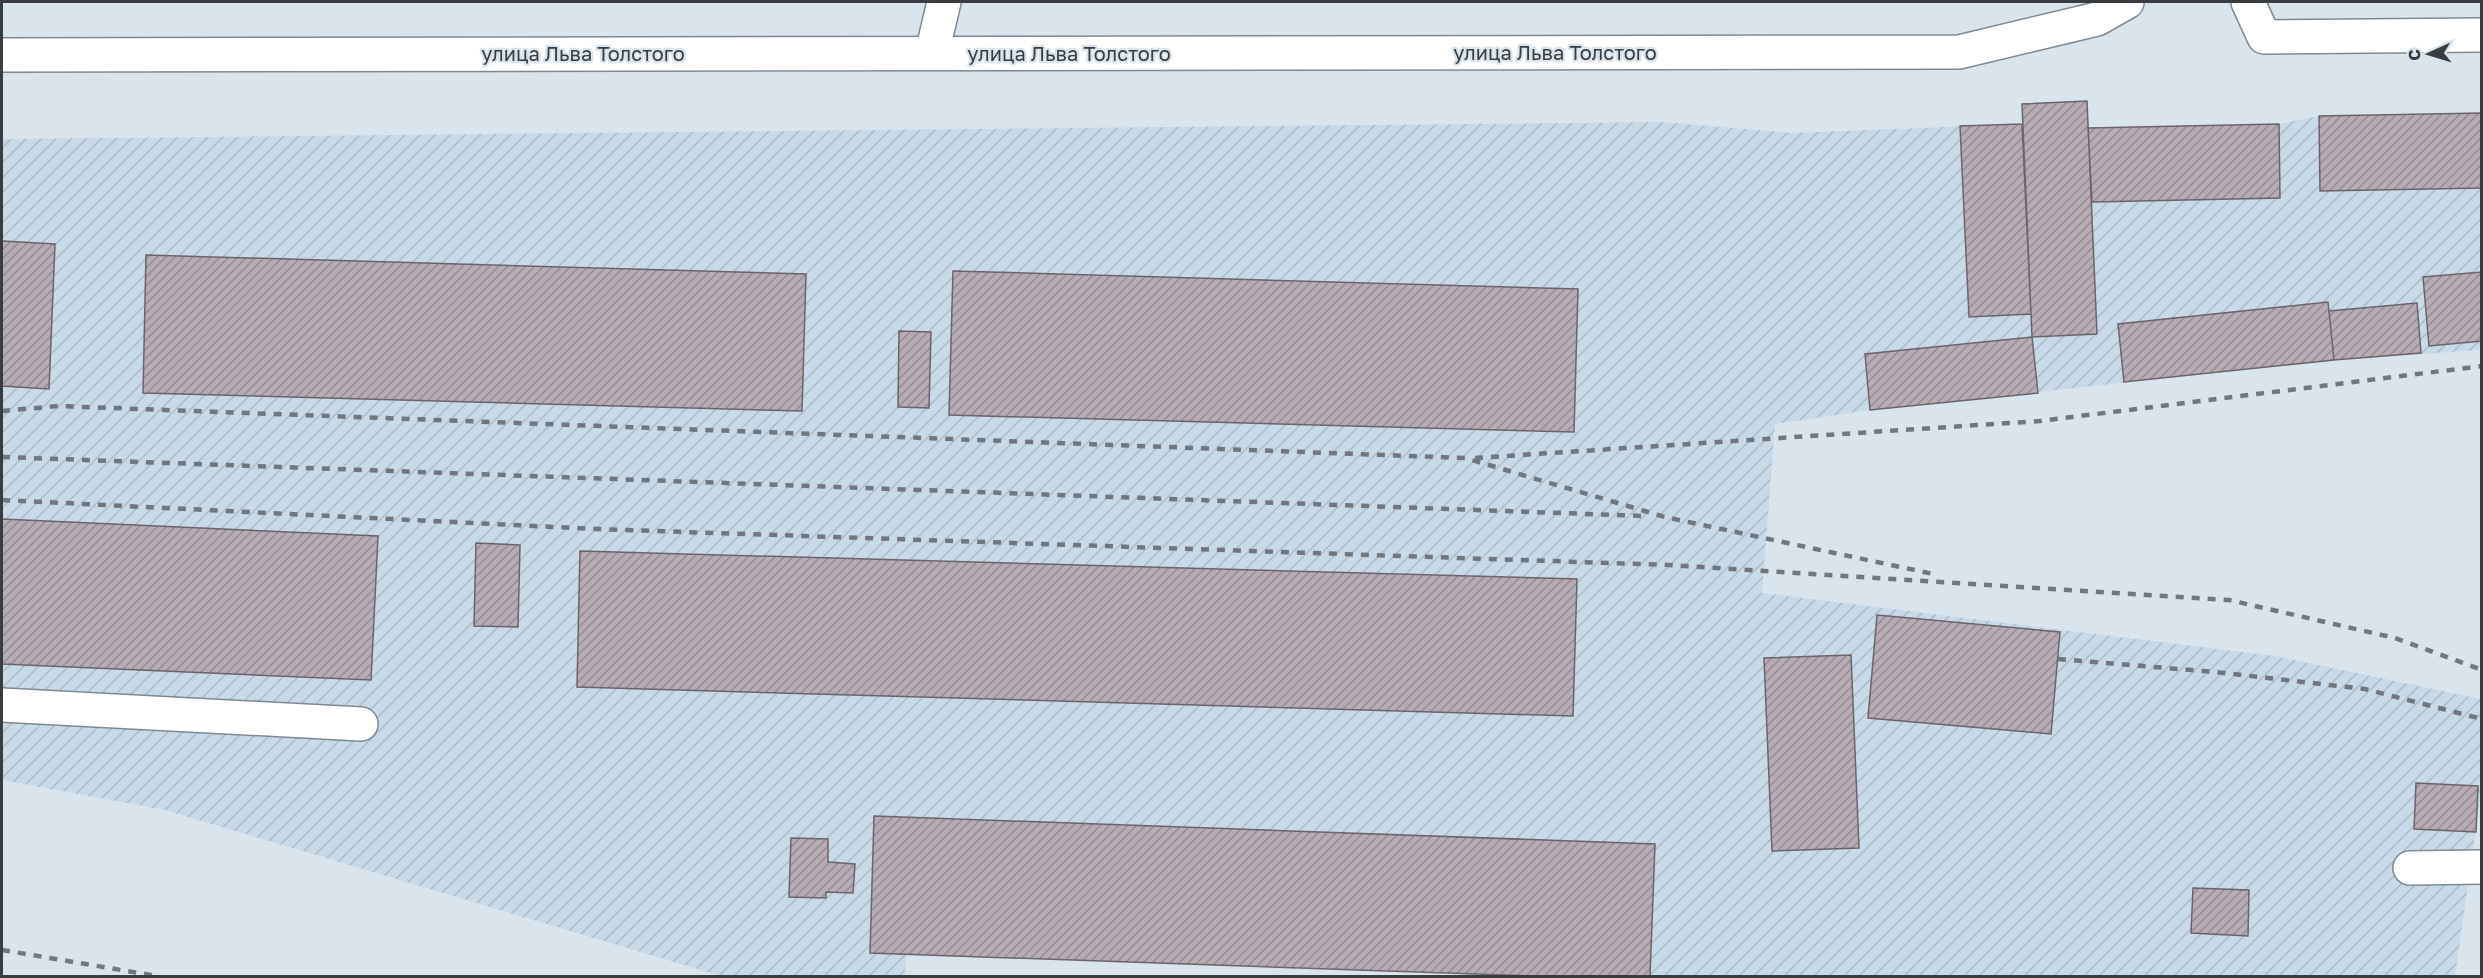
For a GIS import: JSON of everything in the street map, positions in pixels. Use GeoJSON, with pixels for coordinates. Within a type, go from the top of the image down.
{"type":"FeatureCollection","features":[{"type":"Feature","properties":{"kind":"street"},"geometry":{"type":"LineString","coordinates":[[932,53],[944,2]]}},
{"type":"Feature","properties":{"kind":"street","name":"улица Льва Толстого"},"geometry":{"type":"LineString","coordinates":[[2,55],[1959,52],[2097,19],[2127,2]]}},
{"type":"Feature","properties":{"kind":"street"},"geometry":{"type":"LineString","coordinates":[[2248,2],[2264,37],[2481,35]]}},
{"type":"Feature","properties":{"kind":"street"},"geometry":{"type":"LineString","coordinates":[[2,705],[360,724]]}},
{"type":"Feature","properties":{"kind":"street"},"geometry":{"type":"LineString","coordinates":[[2410,868],[2481,867]]}},
{"type":"Feature","properties":{"kind":"shaded area"},"geometry":{"type":"Polygon","coordinates":[[[2087,101],[2089,128],[2279,124],[2319,116],[2481,113],[2481,350],[2334,360],[1870,410],[1775,424],[1762,593],[2275,656],[2481,699],[2481,793],[2455,976],[1533,976],[906,954],[905,976],[721,976],[165,810],[2,780],[2,139],[1662,122],[1793,133],[2022,124],[2022,104],[2087,101]]]}},
{"type":"Feature","properties":{"kind":"building"},"geometry":{"type":"Polygon","coordinates":[[[2087,101],[2097,334],[2032,337],[2022,104],[2087,101]]]}},
{"type":"Feature","properties":{"kind":"building"},"geometry":{"type":"Polygon","coordinates":[[[2482,113],[2482,188],[2320,191],[2319,116],[2482,113]]]}},
{"type":"Feature","properties":{"kind":"building"},"geometry":{"type":"Polygon","coordinates":[[[2022,124],[2031,314],[1969,317],[1960,126],[2022,124]]]}},
{"type":"Feature","properties":{"kind":"building"},"geometry":{"type":"Polygon","coordinates":[[[2279,124],[2280,198],[2092,202],[2088,128],[2279,124]]]}},
{"type":"Feature","properties":{"kind":"building"},"geometry":{"type":"Polygon","coordinates":[[[2,241],[55,244],[49,389],[2,386],[2,241]]]}},
{"type":"Feature","properties":{"kind":"building"},"geometry":{"type":"Polygon","coordinates":[[[146,255],[806,274],[802,411],[143,393],[146,255]]]}},
{"type":"Feature","properties":{"kind":"building"},"geometry":{"type":"Polygon","coordinates":[[[953,271],[1578,289],[1574,432],[949,415],[953,271]]]}},
{"type":"Feature","properties":{"kind":"building"},"geometry":{"type":"Polygon","coordinates":[[[2482,272],[2482,341],[2429,346],[2423,277],[2482,272]]]}},
{"type":"Feature","properties":{"kind":"building"},"geometry":{"type":"Polygon","coordinates":[[[2328,302],[2334,360],[2124,382],[2118,324],[2328,302]]]}},
{"type":"Feature","properties":{"kind":"building"},"geometry":{"type":"Polygon","coordinates":[[[2417,303],[2421,353],[2334,360],[2329,311],[2417,303]]]}},
{"type":"Feature","properties":{"kind":"building"},"geometry":{"type":"Polygon","coordinates":[[[899,331],[931,332],[929,408],[898,407],[899,331]]]}},
{"type":"Feature","properties":{"kind":"building"},"geometry":{"type":"Polygon","coordinates":[[[2032,337],[2038,393],[1870,410],[1865,354],[2032,337]]]}},
{"type":"Feature","properties":{"kind":"building"},"geometry":{"type":"Polygon","coordinates":[[[2,519],[378,536],[371,680],[2,664],[2,519]]]}},
{"type":"Feature","properties":{"kind":"building"},"geometry":{"type":"Polygon","coordinates":[[[476,543],[520,545],[518,627],[474,626],[476,543]]]}},
{"type":"Feature","properties":{"kind":"building"},"geometry":{"type":"Polygon","coordinates":[[[580,551],[1577,579],[1573,716],[577,687],[580,551]]]}},
{"type":"Feature","properties":{"kind":"building"},"geometry":{"type":"Polygon","coordinates":[[[1877,615],[2060,632],[2051,734],[1868,718],[1877,615]]]}},
{"type":"Feature","properties":{"kind":"building"},"geometry":{"type":"Polygon","coordinates":[[[1851,655],[1859,848],[1772,851],[1764,658],[1851,655]]]}},
{"type":"Feature","properties":{"kind":"building"},"geometry":{"type":"Polygon","coordinates":[[[2416,783],[2478,786],[2476,832],[2414,829],[2416,783]]]}},
{"type":"Feature","properties":{"kind":"building"},"geometry":{"type":"Polygon","coordinates":[[[874,816],[1655,844],[1650,976],[1533,976],[870,953],[874,816]]]}},
{"type":"Feature","properties":{"kind":"building"},"geometry":{"type":"Polygon","coordinates":[[[791,838],[828,839],[828,862],[855,864],[853,893],[826,892],[826,898],[789,897],[791,838]]]}},
{"type":"Feature","properties":{"kind":"building"},"geometry":{"type":"Polygon","coordinates":[[[2193,888],[2249,890],[2248,936],[2191,933],[2193,888]]]}},
{"type":"Feature","properties":{"kind":"railway"},"geometry":{"type":"LineString","coordinates":[[1475,458],[2040,421],[2482,366]]}},
{"type":"Feature","properties":{"kind":"railway"},"geometry":{"type":"LineString","coordinates":[[2,411],[58,406],[1465,458],[1665,517],[1938,575]]}},
{"type":"Feature","properties":{"kind":"railway"},"geometry":{"type":"LineString","coordinates":[[2,457],[1644,516]]}},
{"type":"Feature","properties":{"kind":"railway"},"geometry":{"type":"LineString","coordinates":[[2,500],[596,529],[1669,565],[2229,600],[2395,638],[2482,670]]}},
{"type":"Feature","properties":{"kind":"railway"},"geometry":{"type":"LineString","coordinates":[[2058,659],[2215,672],[2365,689],[2482,719]]}},
{"type":"Feature","properties":{"kind":"railway"},"geometry":{"type":"LineString","coordinates":[[2,950],[157,976]]}}]}
